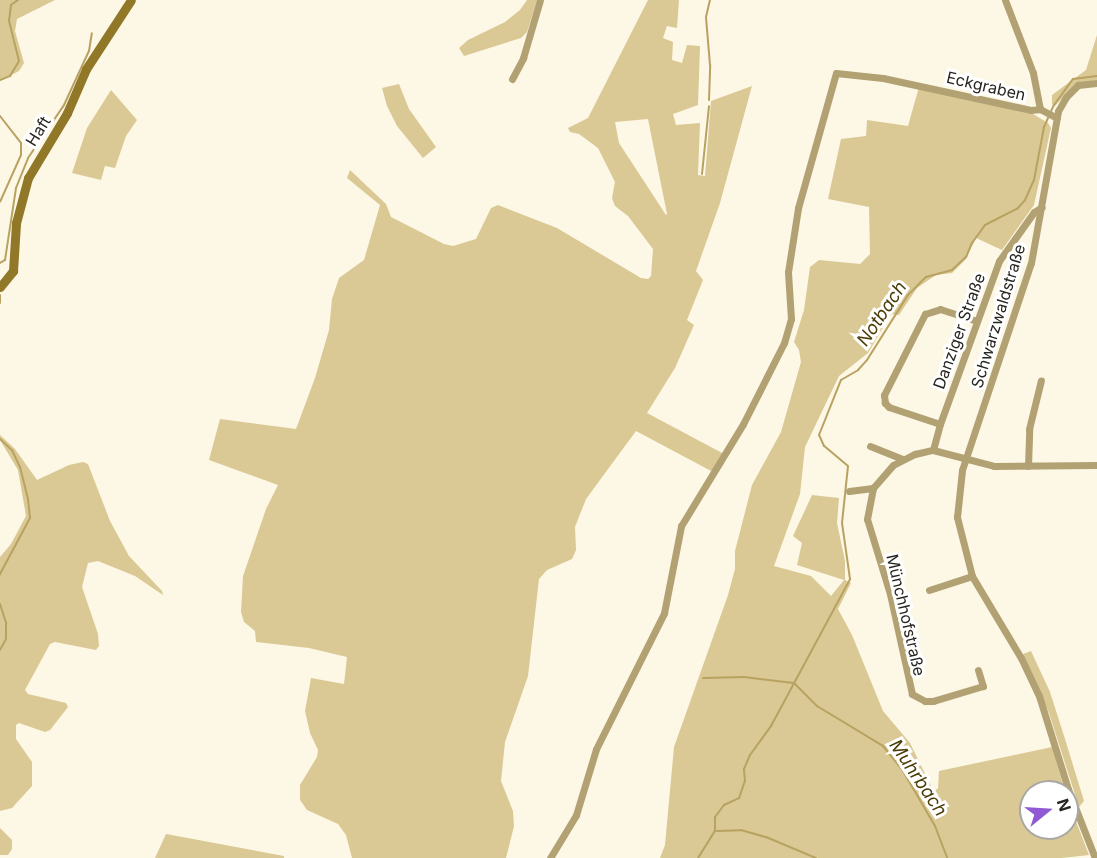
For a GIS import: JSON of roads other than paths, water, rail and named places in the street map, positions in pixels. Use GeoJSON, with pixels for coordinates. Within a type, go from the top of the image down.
{"type":"FeatureCollection","features":[{"type":"Feature","properties":{"kind":"main road","name":"Haft"},"geometry":{"type":"LineString","coordinates":[[3,285],[15,264],[16,223],[28,178],[67,113],[86,69],[131,0]]}},
{"type":"Feature","properties":{"kind":"street"},"geometry":{"type":"LineString","coordinates":[[512,79],[525,50],[540,0]]}},
{"type":"Feature","properties":{"kind":"street"},"geometry":{"type":"LineString","coordinates":[[1005,0],[1033,73],[1041,111]]}},
{"type":"Feature","properties":{"kind":"street","name":"Eckgraben"},"geometry":{"type":"LineString","coordinates":[[550,858],[576,815],[596,748],[664,613],[681,526],[743,424],[784,343],[791,320],[788,272],[798,208],[836,73],[926,86],[1041,111],[1054,117]]}},
{"type":"Feature","properties":{"kind":"street","name":"Schwarzwaldstraße"},"geometry":{"type":"LineString","coordinates":[[1095,858],[1068,789],[1039,696],[1021,658],[972,576],[957,517],[959,484],[965,460],[1030,263],[1042,207],[1054,117],[1066,97],[1078,85],[1097,83]]}},
{"type":"Feature","properties":{"kind":"street","name":"Danziger Straße"},"geometry":{"type":"LineString","coordinates":[[933,450],[940,424],[999,261],[1034,212],[1042,207]]}},
{"type":"Feature","properties":{"kind":"street"},"geometry":{"type":"LineString","coordinates":[[1022,228],[1034,231],[1036,237]]}},
{"type":"Feature","properties":{"kind":"street"},"geometry":{"type":"LineString","coordinates":[[940,424],[889,407],[885,403],[884,395],[926,314],[940,309],[976,321]]}},
{"type":"Feature","properties":{"kind":"street"},"geometry":{"type":"LineString","coordinates":[[1028,466],[1029,429],[1041,380]]}},
{"type":"Feature","properties":{"kind":"street"},"geometry":{"type":"LineString","coordinates":[[870,446],[903,459]]}},
{"type":"Feature","properties":{"kind":"street"},"geometry":{"type":"LineString","coordinates":[[849,491],[873,488],[893,465],[903,459],[933,450],[994,466],[1097,465]]}},
{"type":"Feature","properties":{"kind":"street","name":"Münchhofstraße"},"geometry":{"type":"LineString","coordinates":[[873,488],[867,519],[890,594],[912,694],[925,701],[933,701],[983,686],[978,670]]}},
{"type":"Feature","properties":{"kind":"street"},"geometry":{"type":"LineString","coordinates":[[929,590],[972,576]]}},
{"type":"Feature","properties":{"kind":"waterway"},"geometry":{"type":"LineString","coordinates":[[0,80],[10,76],[19,61],[9,21],[11,5],[18,0]]}},
{"type":"Feature","properties":{"kind":"waterway"},"geometry":{"type":"LineString","coordinates":[[709,100],[710,65],[706,17],[710,0]]}},
{"type":"Feature","properties":{"kind":"waterway"},"geometry":{"type":"LineString","coordinates":[[0,263],[5,260],[16,188],[28,158],[64,105],[89,51],[92,33]]}},
{"type":"Feature","properties":{"kind":"waterway","name":"Notbach"},"geometry":{"type":"LineString","coordinates":[[698,858],[715,831],[715,817],[724,805],[739,798],[745,781],[744,769],[750,755],[771,726],[850,579],[842,523],[848,466],[824,446],[819,435],[841,380],[858,370],[867,360],[908,295],[926,277],[952,270],[966,257],[972,243],[985,225],[1017,209],[1025,200],[1034,180],[1044,127],[1054,105],[1073,79],[1097,76]]}},
{"type":"Feature","properties":{"kind":"waterway"},"geometry":{"type":"LineString","coordinates":[[702,174],[709,106]]}},
{"type":"Feature","properties":{"kind":"waterway"},"geometry":{"type":"LineString","coordinates":[[0,116],[21,143],[21,155],[0,202]]}},
{"type":"Feature","properties":{"kind":"waterway"},"geometry":{"type":"LineString","coordinates":[[0,295],[0,303]]}},
{"type":"Feature","properties":{"kind":"waterway"},"geometry":{"type":"LineString","coordinates":[[0,439],[12,450],[20,467],[30,518],[0,574]]}},
{"type":"Feature","properties":{"kind":"waterway"},"geometry":{"type":"LineString","coordinates":[[0,604],[6,623],[6,639],[0,650]]}},
{"type":"Feature","properties":{"kind":"waterway"},"geometry":{"type":"LineString","coordinates":[[703,678],[744,677],[794,683]]}},
{"type":"Feature","properties":{"kind":"waterway","name":"Muhrbach"},"geometry":{"type":"LineString","coordinates":[[794,683],[817,706],[883,746],[903,771],[935,826],[947,858]]}},
{"type":"Feature","properties":{"kind":"waterway","name":"Muhrbach"},"geometry":{"type":"LineString","coordinates":[[717,831],[741,830],[766,837],[816,858]]}}]}
